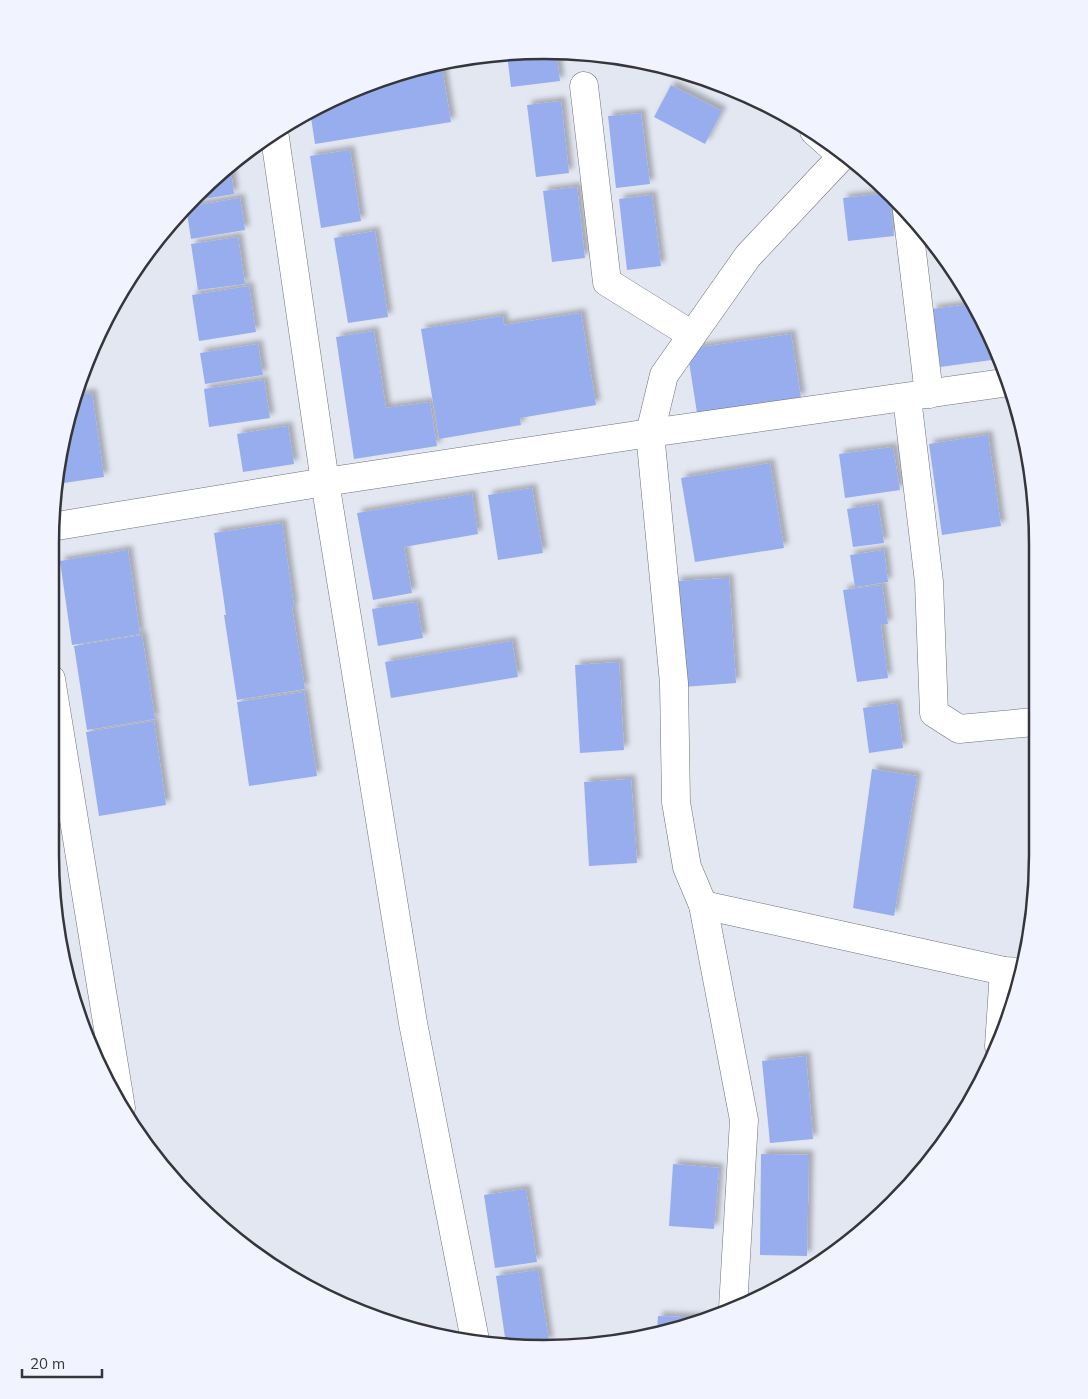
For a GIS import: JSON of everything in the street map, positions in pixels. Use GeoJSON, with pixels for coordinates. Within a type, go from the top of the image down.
{"type":"FeatureCollection","features":[{"type":"Feature","properties":{"kind":"street"},"geometry":{"type":"LineString","coordinates":[[584,86],[607,282],[692,335]]}},
{"type":"Feature","properties":{"kind":"street"},"geometry":{"type":"LineString","coordinates":[[275,140],[325,482],[413,1023],[474,1335]]}},
{"type":"Feature","properties":{"kind":"street"},"geometry":{"type":"LineString","coordinates":[[733,1301],[744,1120],[703,905],[687,867],[676,802],[674,683],[650,433],[664,375],[748,256],[839,159]]}},
{"type":"Feature","properties":{"kind":"street"},"geometry":{"type":"LineString","coordinates":[[908,223],[929,582],[934,713],[959,729],[1029,722]]}},
{"type":"Feature","properties":{"kind":"street"},"geometry":{"type":"LineString","coordinates":[[60,526],[325,482],[650,433],[1001,383]]}},
{"type":"Feature","properties":{"kind":"street"},"geometry":{"type":"LineString","coordinates":[[59,733],[117,1085]]}},
{"type":"Feature","properties":{"kind":"street"},"geometry":{"type":"LineString","coordinates":[[703,905],[1012,972],[1008,997]]}},
{"type":"Feature","properties":{"kind":"building"},"geometry":{"type":"Polygon","coordinates":[[[557,59],[560,81],[511,87],[508,60],[557,59]]]}},
{"type":"Feature","properties":{"kind":"building"},"geometry":{"type":"Polygon","coordinates":[[[442,70],[451,122],[315,144],[311,119],[358,96],[418,75],[442,70]]]}},
{"type":"Feature","properties":{"kind":"building"},"geometry":{"type":"Polygon","coordinates":[[[671,85],[722,111],[705,144],[654,117],[671,85]]]}},
{"type":"Feature","properties":{"kind":"building"},"geometry":{"type":"Polygon","coordinates":[[[561,101],[569,173],[536,177],[527,105],[561,101]]]}},
{"type":"Feature","properties":{"kind":"building"},"geometry":{"type":"Polygon","coordinates":[[[641,113],[650,184],[616,188],[608,116],[641,113]]]}},
{"type":"Feature","properties":{"kind":"building"},"geometry":{"type":"Polygon","coordinates":[[[350,150],[361,221],[321,228],[310,156],[350,150]]]}},
{"type":"Feature","properties":{"kind":"building"},"geometry":{"type":"Polygon","coordinates":[[[231,173],[234,194],[203,199],[231,173]]]}},
{"type":"Feature","properties":{"kind":"building"},"geometry":{"type":"Polygon","coordinates":[[[577,187],[585,258],[552,262],[543,191],[577,187]]]}},
{"type":"Feature","properties":{"kind":"building"},"geometry":{"type":"Polygon","coordinates":[[[880,194],[890,204],[894,236],[848,241],[843,198],[880,194]]]}},
{"type":"Feature","properties":{"kind":"building"},"geometry":{"type":"Polygon","coordinates":[[[652,195],[661,266],[627,270],[619,199],[652,195]]]}},
{"type":"Feature","properties":{"kind":"building"},"geometry":{"type":"Polygon","coordinates":[[[240,198],[245,230],[191,239],[187,215],[197,205],[240,198]]]}},
{"type":"Feature","properties":{"kind":"building"},"geometry":{"type":"Polygon","coordinates":[[[375,231],[388,317],[348,323],[334,238],[375,231]]]}},
{"type":"Feature","properties":{"kind":"building"},"geometry":{"type":"Polygon","coordinates":[[[238,237],[245,284],[198,290],[191,244],[238,237]]]}},
{"type":"Feature","properties":{"kind":"building"},"geometry":{"type":"Polygon","coordinates":[[[249,286],[256,332],[199,341],[192,295],[249,286]]]}},
{"type":"Feature","properties":{"kind":"building"},"geometry":{"type":"Polygon","coordinates":[[[966,305],[993,360],[940,367],[932,309],[966,305]]]}},
{"type":"Feature","properties":{"kind":"building"},"geometry":{"type":"Polygon","coordinates":[[[581,313],[596,405],[520,418],[521,425],[439,439],[421,329],[503,316],[504,325],[581,313]]]}},
{"type":"Feature","properties":{"kind":"building"},"geometry":{"type":"Polygon","coordinates":[[[374,331],[386,408],[430,402],[437,446],[354,459],[336,337],[374,331]]]}},
{"type":"Feature","properties":{"kind":"building"},"geometry":{"type":"Polygon","coordinates":[[[791,334],[801,398],[697,413],[687,349],[791,334]]]}},
{"type":"Feature","properties":{"kind":"building"},"geometry":{"type":"Polygon","coordinates":[[[258,344],[263,375],[205,384],[200,353],[258,344]]]}},
{"type":"Feature","properties":{"kind":"building"},"geometry":{"type":"Polygon","coordinates":[[[264,380],[270,418],[209,427],[204,389],[264,380]]]}},
{"type":"Feature","properties":{"kind":"building"},"geometry":{"type":"Polygon","coordinates":[[[92,393],[104,477],[63,483],[75,418],[83,395],[92,393]]]}},
{"type":"Feature","properties":{"kind":"building"},"geometry":{"type":"Polygon","coordinates":[[[288,426],[294,464],[243,472],[237,434],[288,426]]]}},
{"type":"Feature","properties":{"kind":"building"},"geometry":{"type":"Polygon","coordinates":[[[988,435],[1001,526],[942,535],[929,444],[988,435]]]}},
{"type":"Feature","properties":{"kind":"building"},"geometry":{"type":"Polygon","coordinates":[[[893,447],[900,490],[845,498],[839,454],[893,447]]]}},
{"type":"Feature","properties":{"kind":"building"},"geometry":{"type":"Polygon","coordinates":[[[770,463],[784,548],[695,562],[681,478],[770,463]]]}},
{"type":"Feature","properties":{"kind":"building"},"geometry":{"type":"Polygon","coordinates":[[[532,488],[543,553],[498,560],[488,495],[532,488]]]}},
{"type":"Feature","properties":{"kind":"building"},"geometry":{"type":"Polygon","coordinates":[[[472,494],[478,534],[404,547],[412,593],[373,600],[357,513],[472,494]]]}},
{"type":"Feature","properties":{"kind":"building"},"geometry":{"type":"Polygon","coordinates":[[[878,504],[884,543],[853,547],[847,509],[878,504]]]}},
{"type":"Feature","properties":{"kind":"building"},"geometry":{"type":"Polygon","coordinates":[[[282,523],[294,607],[292,607],[305,689],[237,700],[214,533],[282,523]]]}},
{"type":"Feature","properties":{"kind":"building"},"geometry":{"type":"Polygon","coordinates":[[[128,550],[140,634],[72,645],[60,561],[128,550]]]}},
{"type":"Feature","properties":{"kind":"building"},"geometry":{"type":"Polygon","coordinates":[[[884,550],[888,582],[855,587],[850,555],[884,550]]]}},
{"type":"Feature","properties":{"kind":"building"},"geometry":{"type":"Polygon","coordinates":[[[729,578],[736,683],[683,687],[676,581],[729,578]]]}},
{"type":"Feature","properties":{"kind":"building"},"geometry":{"type":"Polygon","coordinates":[[[882,585],[888,624],[881,625],[888,678],[857,682],[843,590],[882,585]]]}},
{"type":"Feature","properties":{"kind":"building"},"geometry":{"type":"Polygon","coordinates":[[[417,602],[423,638],[378,646],[372,609],[417,602]]]}},
{"type":"Feature","properties":{"kind":"building"},"geometry":{"type":"Polygon","coordinates":[[[142,635],[155,719],[87,730],[74,646],[142,635]]]}},
{"type":"Feature","properties":{"kind":"building"},"geometry":{"type":"Polygon","coordinates":[[[512,641],[518,677],[391,698],[385,662],[512,641]]]}},
{"type":"Feature","properties":{"kind":"building"},"geometry":{"type":"Polygon","coordinates":[[[619,662],[624,750],[580,753],[575,665],[619,662]]]}},
{"type":"Feature","properties":{"kind":"building"},"geometry":{"type":"Polygon","coordinates":[[[304,692],[317,776],[249,786],[237,702],[304,692]]]}},
{"type":"Feature","properties":{"kind":"building"},"geometry":{"type":"Polygon","coordinates":[[[897,703],[903,748],[869,753],[863,708],[897,703]]]}},
{"type":"Feature","properties":{"kind":"building"},"geometry":{"type":"Polygon","coordinates":[[[154,721],[166,805],[99,816],[86,732],[154,721]]]}},
{"type":"Feature","properties":{"kind":"building"},"geometry":{"type":"Polygon","coordinates":[[[872,769],[917,776],[894,916],[853,908],[872,769]]]}},
{"type":"Feature","properties":{"kind":"building"},"geometry":{"type":"Polygon","coordinates":[[[631,779],[637,863],[589,866],[584,782],[631,779]]]}},
{"type":"Feature","properties":{"kind":"building"},"geometry":{"type":"Polygon","coordinates":[[[806,1056],[813,1139],[770,1143],[762,1061],[806,1056]]]}},
{"type":"Feature","properties":{"kind":"building"},"geometry":{"type":"Polygon","coordinates":[[[761,1154],[809,1155],[807,1256],[760,1255],[761,1154]]]}},
{"type":"Feature","properties":{"kind":"building"},"geometry":{"type":"Polygon","coordinates":[[[673,1164],[719,1168],[714,1229],[669,1226],[673,1164]]]}},
{"type":"Feature","properties":{"kind":"building"},"geometry":{"type":"Polygon","coordinates":[[[526,1189],[537,1262],[495,1268],[484,1195],[526,1189]]]}},
{"type":"Feature","properties":{"kind":"building"},"geometry":{"type":"Polygon","coordinates":[[[538,1270],[549,1340],[505,1338],[496,1276],[538,1270]]]}},
{"type":"Feature","properties":{"kind":"building"},"geometry":{"type":"Polygon","coordinates":[[[658,1316],[690,1317],[670,1324],[657,1327],[658,1316]]]}}]}
